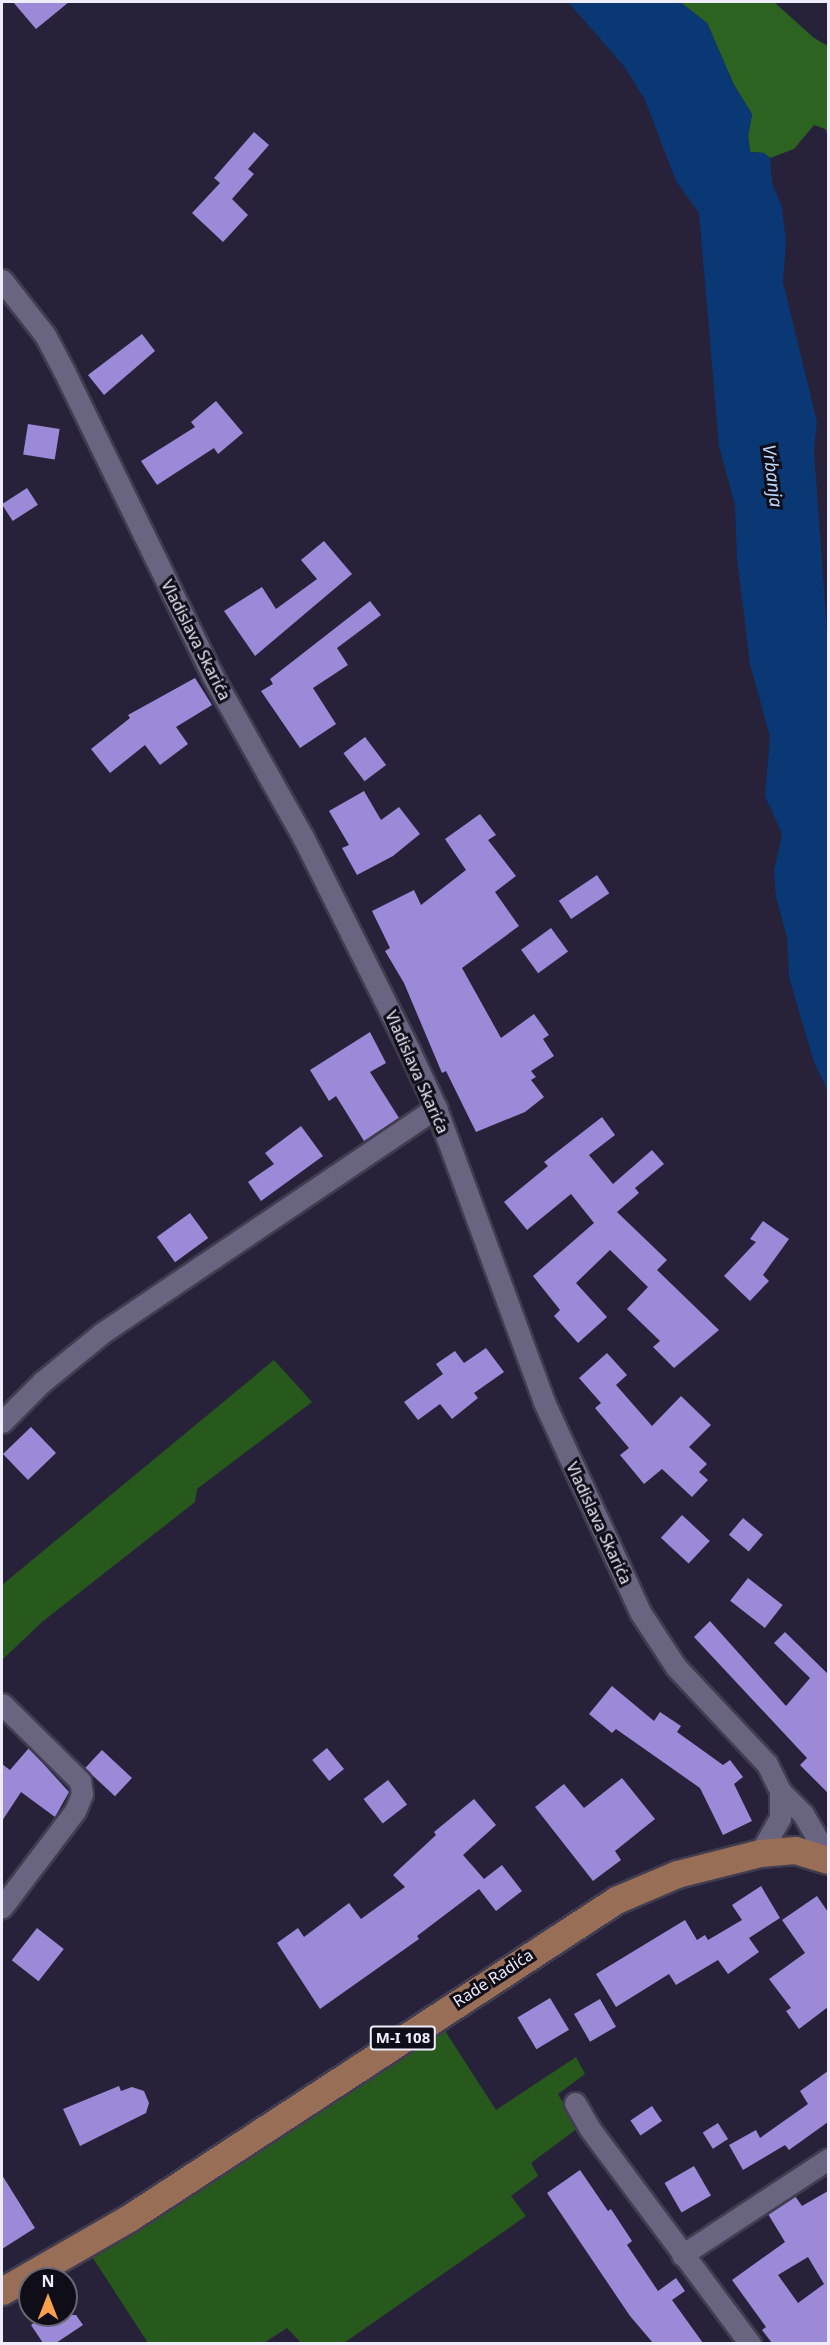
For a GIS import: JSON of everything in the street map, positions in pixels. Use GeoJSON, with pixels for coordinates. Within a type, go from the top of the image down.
{"type":"FeatureCollection","features":[{"type":"Feature","properties":{"kind":"main road","name":"Rade Radića"},"geometry":{"type":"LineString","coordinates":[[2,2292],[129,2218],[581,1921],[677,1874],[760,1853],[795,1850],[828,1859]]}},
{"type":"Feature","properties":{"kind":"street","name":"Vladislava Skarića"},"geometry":{"type":"LineString","coordinates":[[2,280],[45,335],[64,371],[212,675],[303,837],[436,1108],[544,1402],[640,1612],[675,1667],[767,1764],[780,1791],[803,1814],[828,1859]]}},
{"type":"Feature","properties":{"kind":"street"},"geometry":{"type":"LineString","coordinates":[[2,1422],[42,1382],[102,1333],[436,1108]]}},
{"type":"Feature","properties":{"kind":"street"},"geometry":{"type":"LineString","coordinates":[[2,1704],[80,1781],[82,1794],[75,1811],[2,1907]]}},
{"type":"Feature","properties":{"kind":"street"},"geometry":{"type":"LineString","coordinates":[[760,1853],[780,1818],[780,1791]]}},
{"type":"Feature","properties":{"kind":"street"},"geometry":{"type":"LineString","coordinates":[[575,2103],[590,2129],[750,2343]]}},
{"type":"Feature","properties":{"kind":"street"},"geometry":{"type":"LineString","coordinates":[[682,2255],[828,2159]]}},
{"type":"Feature","properties":{"kind":"green space"},"geometry":{"type":"Polygon","coordinates":[[[680,2],[774,2],[814,38],[828,46],[828,135],[825,129],[814,125],[794,149],[770,158],[764,153],[750,152],[748,136],[752,114],[734,85],[707,23],[680,2]]]}},
{"type":"Feature","properties":{"kind":"green space"},"geometry":{"type":"Polygon","coordinates":[[[274,1360],[312,1402],[197,1489],[195,1502],[42,1622],[2,1660],[2,1585],[274,1360]]]}},
{"type":"Feature","properties":{"kind":"green space"},"geometry":{"type":"Polygon","coordinates":[[[442,2026],[496,2110],[576,2057],[585,2074],[558,2094],[578,2128],[531,2163],[538,2176],[511,2196],[526,2216],[344,2343],[301,2343],[287,2328],[264,2343],[148,2343],[91,2255],[442,2026]]]}},
{"type":"Feature","properties":{"kind":"water","name":"Vrbanja"},"geometry":{"type":"Polygon","coordinates":[[[568,2],[680,2],[707,23],[734,85],[752,114],[748,137],[750,152],[764,153],[770,158],[772,183],[782,207],[786,241],[783,282],[817,422],[814,451],[828,646],[828,1091],[814,1062],[789,977],[787,937],[776,897],[774,871],[782,834],[765,796],[770,737],[750,664],[737,558],[735,505],[719,446],[699,213],[676,181],[645,100],[624,66],[568,2]]]}},
{"type":"Feature","properties":{"kind":"building"},"geometry":{"type":"Polygon","coordinates":[[[13,2],[69,2],[36,29],[13,2]]]}},
{"type":"Feature","properties":{"kind":"building"},"geometry":{"type":"Polygon","coordinates":[[[254,132],[269,145],[248,169],[254,174],[232,199],[248,215],[223,242],[192,213],[220,183],[214,178],[254,132]]]}},
{"type":"Feature","properties":{"kind":"building"},"geometry":{"type":"Polygon","coordinates":[[[142,334],[155,351],[104,395],[88,375],[142,334]]]}},
{"type":"Feature","properties":{"kind":"building"},"geometry":{"type":"Polygon","coordinates":[[[216,401],[243,433],[218,454],[214,448],[157,485],[141,461],[195,427],[191,422],[216,401]]]}},
{"type":"Feature","properties":{"kind":"building"},"geometry":{"type":"Polygon","coordinates":[[[28,424],[60,429],[55,460],[23,455],[28,424]]]}},
{"type":"Feature","properties":{"kind":"building"},"geometry":{"type":"Polygon","coordinates":[[[27,488],[38,505],[13,521],[2,504],[27,488]]]}},
{"type":"Feature","properties":{"kind":"building"},"geometry":{"type":"Polygon","coordinates":[[[324,541],[352,574],[255,656],[224,611],[262,587],[276,609],[317,579],[301,560],[324,541]]]}},
{"type":"Feature","properties":{"kind":"building"},"geometry":{"type":"Polygon","coordinates":[[[370,601],[381,615],[337,648],[348,665],[313,688],[336,724],[300,748],[261,691],[273,684],[270,679],[370,601]]]}},
{"type":"Feature","properties":{"kind":"building"},"geometry":{"type":"Polygon","coordinates":[[[195,678],[212,705],[176,727],[188,744],[160,765],[145,745],[110,773],[91,749],[130,718],[128,715],[195,678]]]}},
{"type":"Feature","properties":{"kind":"building"},"geometry":{"type":"Polygon","coordinates":[[[365,737],[386,765],[365,781],[343,753],[365,737]]]}},
{"type":"Feature","properties":{"kind":"building"},"geometry":{"type":"Polygon","coordinates":[[[364,791],[381,820],[399,807],[420,834],[393,856],[357,875],[342,848],[349,845],[329,811],[364,791]]]}},
{"type":"Feature","properties":{"kind":"building"},"geometry":{"type":"Polygon","coordinates":[[[480,814],[496,835],[488,840],[516,876],[495,892],[519,926],[462,968],[501,1038],[534,1014],[549,1035],[543,1039],[554,1056],[531,1071],[536,1077],[531,1080],[544,1097],[525,1112],[476,1132],[446,1071],[442,1073],[404,983],[385,951],[390,948],[372,911],[414,890],[421,905],[466,870],[445,839],[480,814]]]}},
{"type":"Feature","properties":{"kind":"building"},"geometry":{"type":"Polygon","coordinates":[[[597,875],[609,893],[571,919],[559,901],[597,875]]]}},
{"type":"Feature","properties":{"kind":"building"},"geometry":{"type":"Polygon","coordinates":[[[551,928],[568,951],[538,973],[521,950],[551,928]]]}},
{"type":"Feature","properties":{"kind":"building"},"geometry":{"type":"Polygon","coordinates":[[[370,1032],[386,1063],[370,1072],[399,1118],[364,1141],[336,1096],[329,1101],[310,1070],[370,1032]]]}},
{"type":"Feature","properties":{"kind":"building"},"geometry":{"type":"Polygon","coordinates":[[[602,1117],[615,1135],[589,1155],[613,1184],[652,1150],[664,1164],[635,1188],[639,1193],[617,1212],[667,1260],[657,1270],[719,1330],[674,1368],[653,1347],[660,1341],[627,1309],[648,1287],[610,1250],[576,1283],[607,1317],[578,1343],[554,1316],[560,1310],[533,1276],[594,1223],[571,1194],[527,1230],[504,1202],[548,1166],[544,1162],[602,1117]]]}},
{"type":"Feature","properties":{"kind":"building"},"geometry":{"type":"Polygon","coordinates":[[[301,1126],[323,1156],[261,1201],[248,1182],[274,1164],[265,1153],[301,1126]]]}},
{"type":"Feature","properties":{"kind":"building"},"geometry":{"type":"Polygon","coordinates":[[[190,1213],[208,1238],[175,1262],[157,1237],[190,1213]]]}},
{"type":"Feature","properties":{"kind":"building"},"geometry":{"type":"Polygon","coordinates":[[[763,1221],[789,1239],[763,1275],[769,1281],[750,1301],[724,1276],[756,1242],[750,1239],[763,1221]]]}},
{"type":"Feature","properties":{"kind":"building"},"geometry":{"type":"Polygon","coordinates":[[[486,1348],[504,1372],[474,1393],[478,1398],[452,1419],[440,1404],[418,1420],[404,1402],[443,1374],[436,1364],[455,1351],[464,1363],[486,1348]]]}},
{"type":"Feature","properties":{"kind":"building"},"geometry":{"type":"Polygon","coordinates":[[[607,1353],[627,1375],[616,1385],[652,1426],[681,1396],[711,1425],[689,1447],[707,1464],[699,1472],[708,1480],[692,1497],[662,1469],[644,1484],[620,1455],[629,1448],[595,1408],[601,1403],[579,1378],[607,1353]]]}},
{"type":"Feature","properties":{"kind":"building"},"geometry":{"type":"Polygon","coordinates":[[[31,1427],[56,1453],[28,1480],[3,1454],[31,1427]]]}},
{"type":"Feature","properties":{"kind":"building"},"geometry":{"type":"Polygon","coordinates":[[[682,1515],[710,1541],[689,1564],[661,1538],[682,1515]]]}},
{"type":"Feature","properties":{"kind":"building"},"geometry":{"type":"Polygon","coordinates":[[[743,1518],[763,1535],[749,1552],[729,1535],[743,1518]]]}},
{"type":"Feature","properties":{"kind":"building"},"geometry":{"type":"Polygon","coordinates":[[[748,1578],[783,1605],[765,1628],[730,1601],[748,1578]]]}},
{"type":"Feature","properties":{"kind":"building"},"geometry":{"type":"Polygon","coordinates":[[[710,1621],[786,1706],[810,1678],[774,1643],[785,1632],[828,1674],[828,1793],[800,1765],[807,1758],[694,1637],[710,1621]]]}},
{"type":"Feature","properties":{"kind":"building"},"geometry":{"type":"Polygon","coordinates":[[[612,1686],[654,1721],[660,1712],[681,1726],[677,1732],[723,1765],[730,1760],[743,1777],[734,1784],[752,1821],[723,1835],[700,1788],[616,1729],[612,1733],[589,1714],[612,1686]]]}},
{"type":"Feature","properties":{"kind":"building"},"geometry":{"type":"Polygon","coordinates":[[[29,1748],[69,1792],[55,1817],[21,1792],[2,1821],[2,1764],[10,1770],[29,1748]]]}},
{"type":"Feature","properties":{"kind":"building"},"geometry":{"type":"Polygon","coordinates":[[[327,1748],[344,1769],[329,1781],[312,1760],[327,1748]]]}},
{"type":"Feature","properties":{"kind":"building"},"geometry":{"type":"Polygon","coordinates":[[[102,1750],[132,1778],[115,1796],[85,1768],[102,1750]]]}},
{"type":"Feature","properties":{"kind":"building"},"geometry":{"type":"Polygon","coordinates":[[[622,1778],[655,1819],[615,1851],[621,1860],[593,1881],[535,1807],[564,1784],[584,1808],[622,1778]]]}},
{"type":"Feature","properties":{"kind":"building"},"geometry":{"type":"Polygon","coordinates":[[[388,1780],[407,1804],[383,1824],[364,1799],[388,1780]]]}},
{"type":"Feature","properties":{"kind":"building"},"geometry":{"type":"Polygon","coordinates":[[[474,1799],[496,1825],[463,1855],[484,1879],[502,1865],[522,1891],[496,1911],[479,1889],[417,1936],[419,1939],[320,2009],[277,1943],[298,1928],[304,1937],[349,1903],[361,1919],[405,1887],[393,1875],[436,1835],[434,1832],[474,1799]]]}},
{"type":"Feature","properties":{"kind":"building"},"geometry":{"type":"Polygon","coordinates":[[[761,1886],[780,1918],[749,1938],[759,1952],[728,1974],[718,1960],[676,1985],[669,1974],[616,2007],[596,1974],[685,1920],[697,1940],[705,1935],[708,1940],[742,1920],[732,1905],[761,1886]]]}},
{"type":"Feature","properties":{"kind":"building"},"geometry":{"type":"Polygon","coordinates":[[[817,1896],[828,1912],[828,2007],[799,2029],[786,2011],[791,2008],[769,1979],[805,1953],[782,1920],[817,1896]]]}},
{"type":"Feature","properties":{"kind":"building"},"geometry":{"type":"Polygon","coordinates":[[[37,1928],[64,1949],[39,1981],[12,1960],[37,1928]]]}},
{"type":"Feature","properties":{"kind":"building"},"geometry":{"type":"Polygon","coordinates":[[[550,1998],[569,2030],[536,2049],[517,2018],[550,1998]]]}},
{"type":"Feature","properties":{"kind":"building"},"geometry":{"type":"Polygon","coordinates":[[[600,1999],[616,2027],[590,2042],[574,2014],[600,1999]]]}},
{"type":"Feature","properties":{"kind":"building"},"geometry":{"type":"Polygon","coordinates":[[[828,2071],[828,2122],[789,2150],[785,2145],[743,2170],[729,2145],[756,2130],[760,2138],[808,2104],[800,2091],[828,2071]]]}},
{"type":"Feature","properties":{"kind":"building"},"geometry":{"type":"Polygon","coordinates":[[[119,2086],[121,2091],[132,2087],[144,2091],[149,2103],[146,2113],[80,2146],[63,2109],[119,2086]]]}},
{"type":"Feature","properties":{"kind":"building"},"geometry":{"type":"Polygon","coordinates":[[[652,2106],[662,2121],[641,2135],[630,2121],[652,2106]]]}},
{"type":"Feature","properties":{"kind":"building"},"geometry":{"type":"Polygon","coordinates":[[[718,2123],[728,2139],[713,2149],[703,2133],[718,2123]]]}},
{"type":"Feature","properties":{"kind":"building"},"geometry":{"type":"Polygon","coordinates":[[[694,2166],[711,2195],[682,2212],[665,2183],[694,2166]]]}},
{"type":"Feature","properties":{"kind":"building"},"geometry":{"type":"Polygon","coordinates":[[[580,2170],[608,2211],[611,2209],[632,2241],[627,2245],[658,2291],[676,2278],[685,2291],[672,2300],[703,2343],[653,2343],[630,2316],[547,2193],[580,2170]]]}},
{"type":"Feature","properties":{"kind":"building"},"geometry":{"type":"Polygon","coordinates":[[[2,2175],[35,2228],[2,2249],[2,2175]]]}},
{"type":"Feature","properties":{"kind":"building"},"geometry":{"type":"Polygon","coordinates":[[[828,2191],[828,2343],[772,2343],[762,2330],[766,2327],[732,2280],[785,2242],[768,2214],[795,2196],[802,2206],[828,2191]],[[808,2257],[778,2275],[798,2303],[824,2284],[808,2257]]]}},
{"type":"Feature","properties":{"kind":"building"},"geometry":{"type":"Polygon","coordinates":[[[78,2318],[83,2325],[56,2343],[43,2343],[32,2327],[78,2327],[78,2318]]]}}]}
